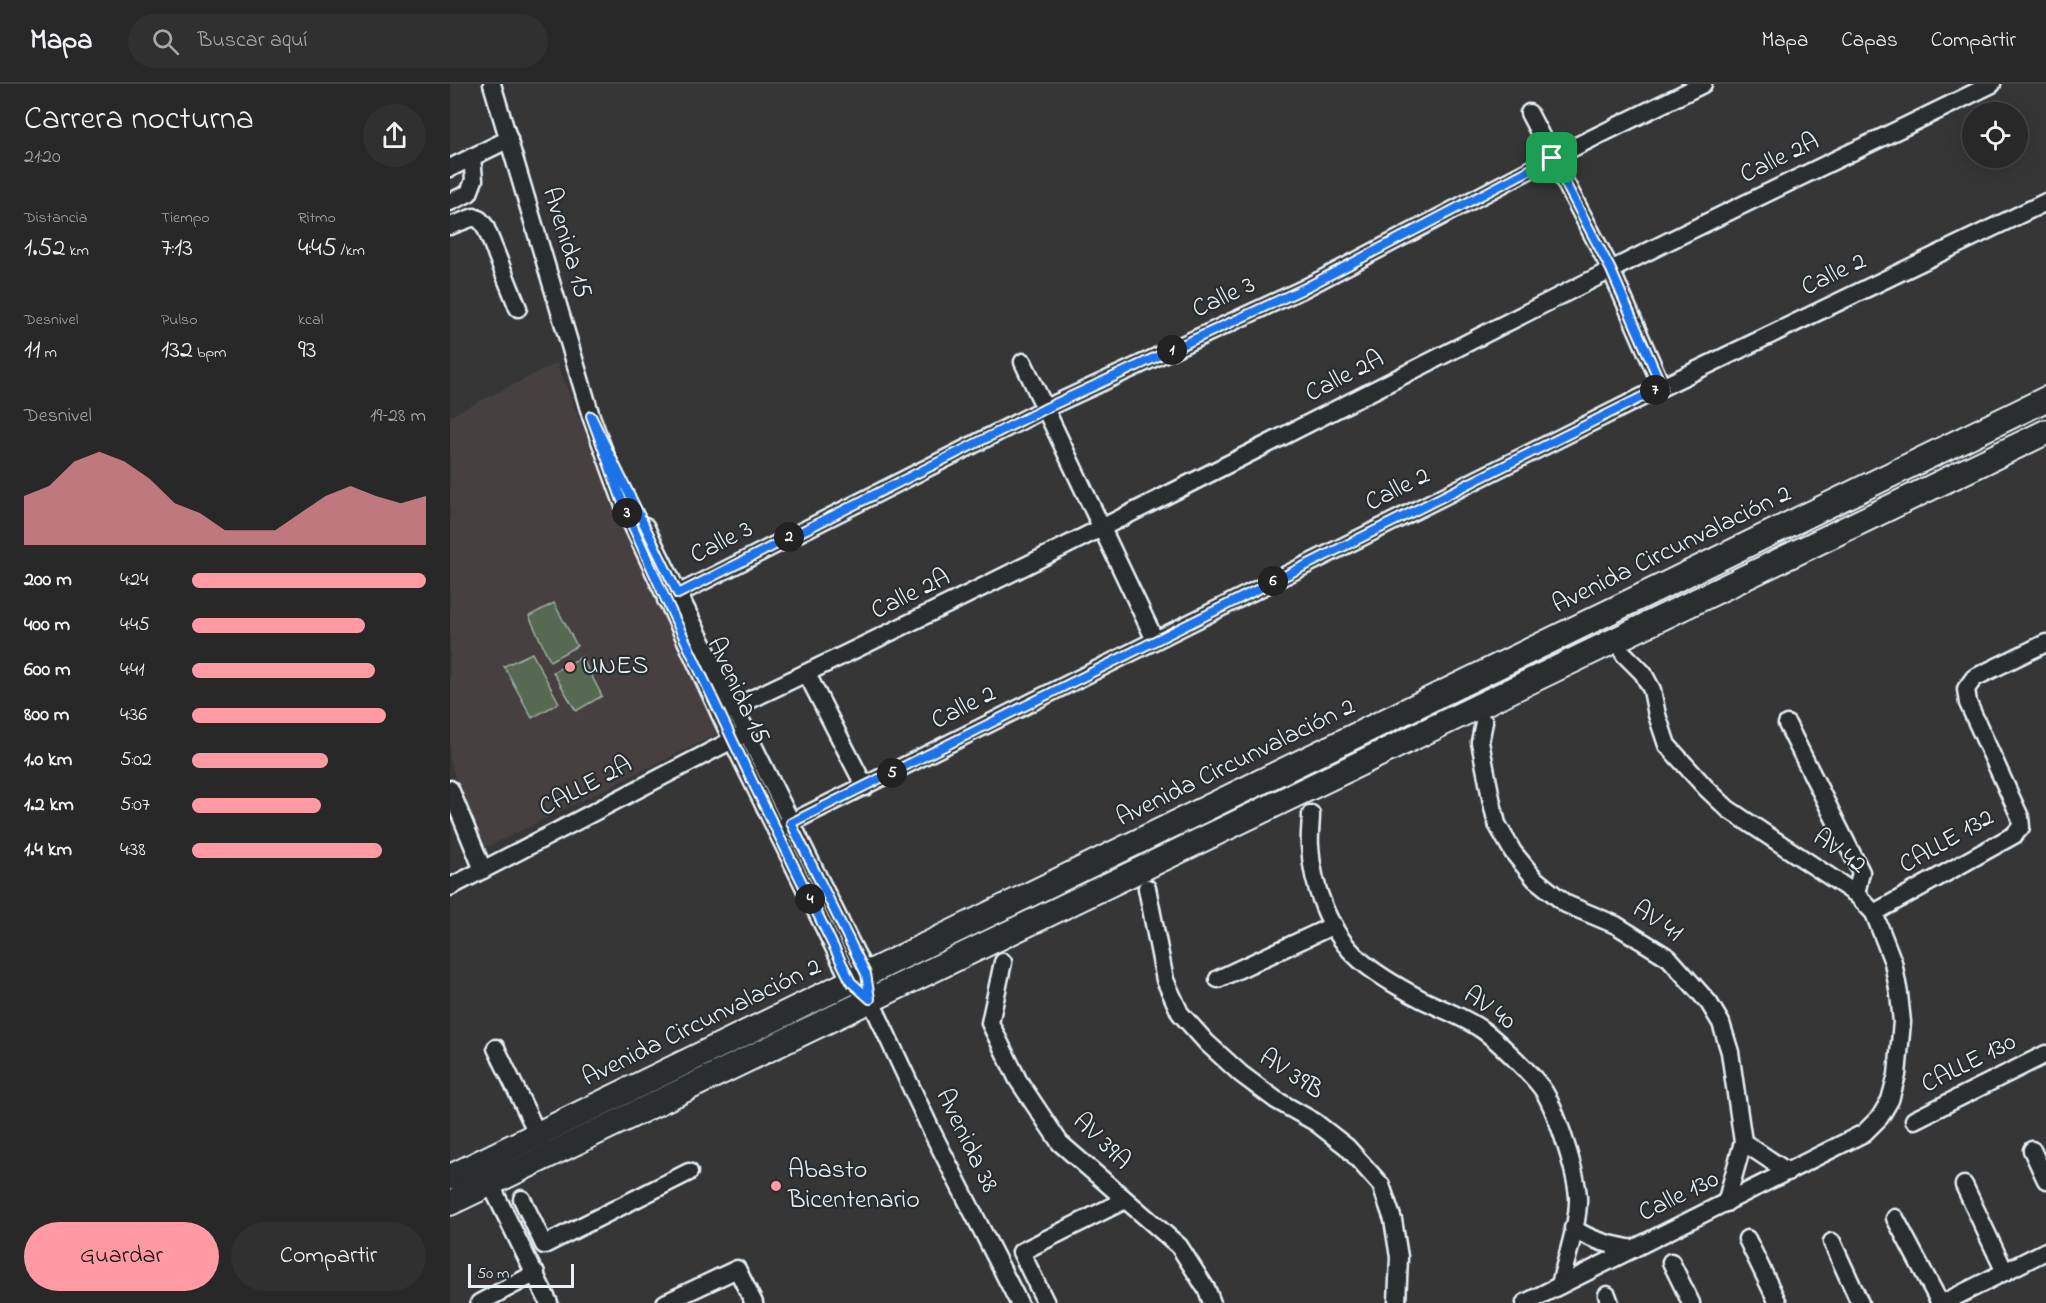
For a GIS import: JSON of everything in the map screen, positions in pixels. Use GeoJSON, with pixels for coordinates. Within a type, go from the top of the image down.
{"type":"FeatureCollection","features":[{"type":"Feature","properties":{"kind":"highway","name":"Avenida Circunvalación 2"},"geometry":{"type":"LineString","coordinates":[[450,1177],[2046,399]]}},
{"type":"Feature","properties":{"kind":"highway","name":"Avenida Circunvalación 2"},"geometry":{"type":"LineString","coordinates":[[450,1203],[2046,432]]}},
{"type":"Feature","properties":{"kind":"street","name":"Avenida 15"},"geometry":{"type":"LineString","coordinates":[[492,84],[591,416],[672,597],[859,978]]}},
{"type":"Feature","properties":{"kind":"street","name":"Calle 3"},"geometry":{"type":"LineString","coordinates":[[672,597],[1044,409],[1303,289],[1552,158],[1703,84]]}},
{"type":"Feature","properties":{"kind":"street","name":"Calle 2A"},"geometry":{"type":"LineString","coordinates":[[727,711],[1102,529],[1611,270],[1992,84]]}},
{"type":"Feature","properties":{"kind":"street"},"geometry":{"type":"LineString","coordinates":[[1529,113],[1611,270],[1662,387]]}},
{"type":"Feature","properties":{"kind":"street"},"geometry":{"type":"LineString","coordinates":[[450,168],[509,139]]}},
{"type":"Feature","properties":{"kind":"street"},"geometry":{"type":"LineString","coordinates":[[450,202],[469,193],[474,180],[472,157]]}},
{"type":"Feature","properties":{"kind":"street","name":"Calle 2"},"geometry":{"type":"LineString","coordinates":[[784,826],[1662,387],[2046,202]]}},
{"type":"Feature","properties":{"kind":"street"},"geometry":{"type":"LineString","coordinates":[[450,226],[474,217],[485,226],[518,308]]}},
{"type":"Feature","properties":{"kind":"street"},"geometry":{"type":"LineString","coordinates":[[1023,362],[1155,640]]}},
{"type":"Feature","properties":{"kind":"street","name":"CALLE 132"},"geometry":{"type":"LineString","coordinates":[[1874,913],[2014,835],[2021,827],[2020,817],[1968,703],[1966,689],[1974,678],[2046,643]]}},
{"type":"Feature","properties":{"kind":"street","name":"AV 42"},"geometry":{"type":"LineString","coordinates":[[1624,654],[1643,673],[1652,690],[1667,745],[1706,788],[1728,809],[1856,894],[1874,913],[1893,962],[1900,1003],[1901,1045],[1897,1075],[1890,1100],[1880,1117],[1857,1137]]}},
{"type":"Feature","properties":{"kind":"street"},"geometry":{"type":"LineString","coordinates":[[807,674],[865,787]]}},
{"type":"Feature","properties":{"kind":"street","name":"AV 41"},"geometry":{"type":"LineString","coordinates":[[1484,722],[1480,742],[1497,824],[1513,852],[1535,879],[1566,904],[1616,924],[1669,958],[1709,1003],[1721,1023],[1730,1053],[1743,1142],[1726,1203]]}},
{"type":"Feature","properties":{"kind":"street"},"geometry":{"type":"LineString","coordinates":[[1787,724],[1861,872],[1856,894]]}},
{"type":"Feature","properties":{"kind":"street","name":"CALLE 2A"},"geometry":{"type":"LineString","coordinates":[[450,887],[740,736]]}},
{"type":"Feature","properties":{"kind":"street"},"geometry":{"type":"LineString","coordinates":[[450,789],[483,870]]}},
{"type":"Feature","properties":{"kind":"street","name":"AV 40"},"geometry":{"type":"LineString","coordinates":[[1311,814],[1310,846],[1316,884],[1340,937],[1359,959],[1391,983],[1453,1012],[1483,1030],[1545,1091],[1559,1124],[1578,1194],[1577,1217],[1560,1285]]}},
{"type":"Feature","properties":{"kind":"street","name":"AV 39B"},"geometry":{"type":"LineString","coordinates":[[1147,888],[1165,980],[1180,1013],[1207,1043],[1241,1074],[1276,1100],[1315,1122],[1347,1147],[1381,1185],[1393,1220],[1399,1257],[1400,1301]]}},
{"type":"Feature","properties":{"kind":"street"},"geometry":{"type":"LineString","coordinates":[[1218,979],[1334,925]]}},
{"type":"Feature","properties":{"kind":"street","name":"AV 39A"},"geometry":{"type":"LineString","coordinates":[[1003,962],[990,1023],[1018,1080],[1060,1143],[1179,1246],[1207,1290],[1212,1303]]}},
{"type":"Feature","properties":{"kind":"street","name":"Avenida 38"},"geometry":{"type":"LineString","coordinates":[[859,978],[932,1132],[1018,1303]]}},
{"type":"Feature","properties":{"kind":"street"},"geometry":{"type":"LineString","coordinates":[[496,1048],[538,1135]]}},
{"type":"Feature","properties":{"kind":"street","name":"CALLE 130"},"geometry":{"type":"LineString","coordinates":[[1914,1120],[2046,1054]]}},
{"type":"Feature","properties":{"kind":"street","name":"Calle 130"},"geometry":{"type":"LineString","coordinates":[[1525,1303],[1857,1137]]}},
{"type":"Feature","properties":{"kind":"street"},"geometry":{"type":"LineString","coordinates":[[1743,1142],[1788,1172]]}},
{"type":"Feature","properties":{"kind":"street"},"geometry":{"type":"LineString","coordinates":[[2032,1150],[2046,1180]]}},
{"type":"Feature","properties":{"kind":"street"},"geometry":{"type":"LineString","coordinates":[[522,1199],[544,1245],[689,1172]]}},
{"type":"Feature","properties":{"kind":"street"},"geometry":{"type":"LineString","coordinates":[[489,1183],[549,1303]]}},
{"type":"Feature","properties":{"kind":"street"},"geometry":{"type":"LineString","coordinates":[[1964,1185],[2004,1272]]}},
{"type":"Feature","properties":{"kind":"street"},"geometry":{"type":"LineString","coordinates":[[1046,1303],[1021,1252],[1125,1200]]}},
{"type":"Feature","properties":{"kind":"street"},"geometry":{"type":"LineString","coordinates":[[1894,1218],[1941,1303],[2046,1251]]}},
{"type":"Feature","properties":{"kind":"street"},"geometry":{"type":"LineString","coordinates":[[1574,1228],[1588,1238],[1604,1244],[1633,1249]]}},
{"type":"Feature","properties":{"kind":"street"},"geometry":{"type":"LineString","coordinates":[[1747,1239],[1778,1303]]}},
{"type":"Feature","properties":{"kind":"street"},"geometry":{"type":"LineString","coordinates":[[1832,1242],[1860,1303]]}},
{"type":"Feature","properties":{"kind":"street"},"geometry":{"type":"LineString","coordinates":[[1671,1262],[1691,1303]]}},
{"type":"Feature","properties":{"kind":"street"},"geometry":{"type":"LineString","coordinates":[[665,1303],[736,1269],[754,1303]]}},
{"type":"Feature","properties":{"kind":"street"},"geometry":{"type":"LineString","coordinates":[[479,1303],[536,1273]]}},
{"type":"Feature","properties":{"kind":"shaded area","name":"UNES"},"geometry":{"type":"Polygon","coordinates":[[[557,363],[628,542],[663,601],[717,734],[483,849],[468,820],[450,760],[450,416],[557,363]]]}},
{"type":"Feature","properties":{"kind":"green space"},"geometry":{"type":"Polygon","coordinates":[[[554,603],[577,646],[550,661],[529,616],[554,603]]]}},
{"type":"Feature","properties":{"kind":"green space"},"geometry":{"type":"Polygon","coordinates":[[[532,653],[559,703],[532,718],[504,666],[532,653]]]}},
{"type":"Feature","properties":{"kind":"green space"},"geometry":{"type":"Polygon","coordinates":[[[582,657],[602,696],[576,711],[553,672],[582,657]]]}},
{"type":"Feature","properties":{"kind":"place","name":"UNES"},"geometry":{"type":"Point","coordinates":[570,667]}},
{"type":"Feature","properties":{"kind":"place","name":"Abasto Bicentenario"},"geometry":{"type":"Point","coordinates":[776,1186]}},
{"type":"Feature","properties":{"kind":"route"},"geometry":{"type":"LineString","coordinates":[[1552,158],[1611,270],[1662,387],[791,823],[866,974],[870,999],[851,982],[732,740],[625,509],[591,416],[678,594],[1044,409],[1303,289],[1552,158]]}}]}
